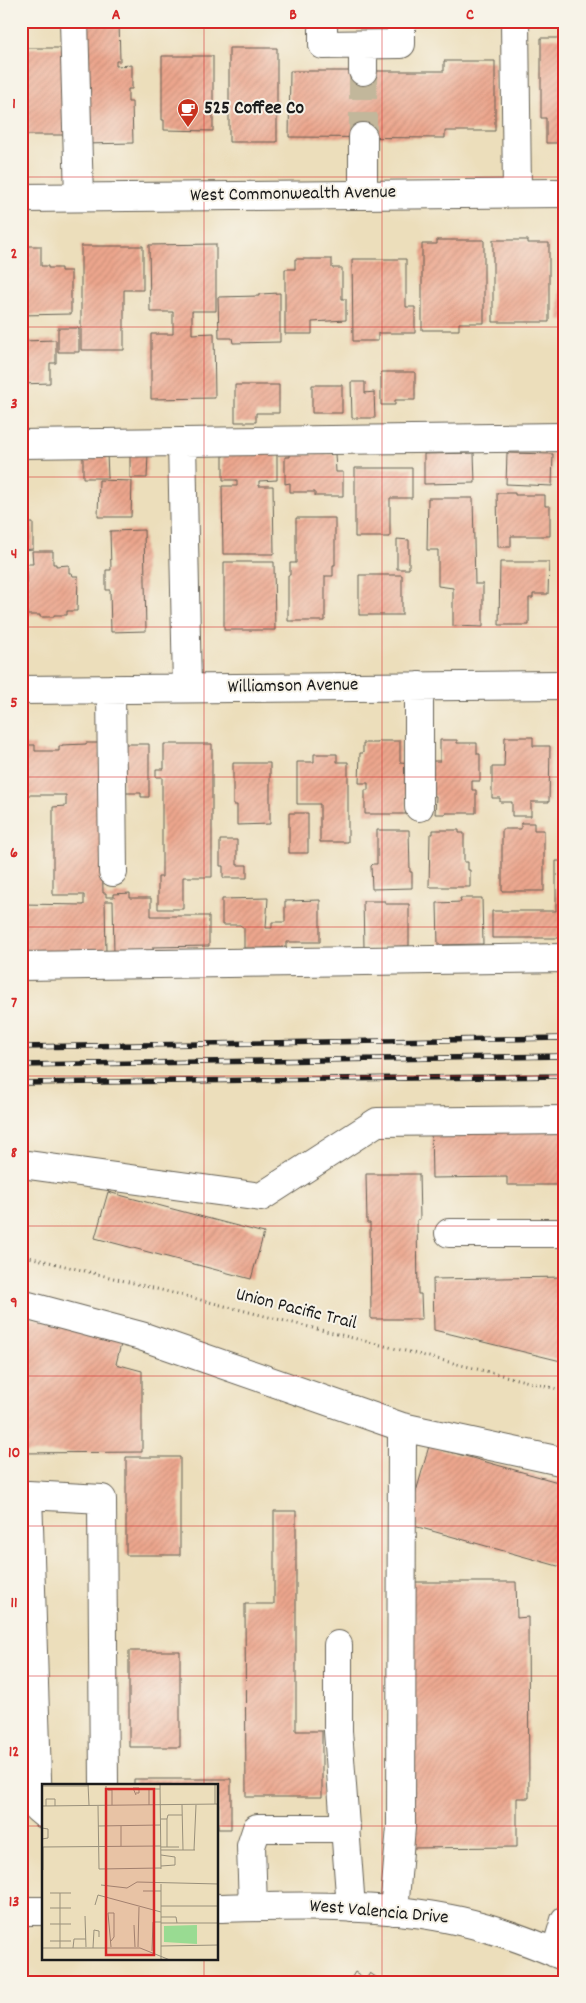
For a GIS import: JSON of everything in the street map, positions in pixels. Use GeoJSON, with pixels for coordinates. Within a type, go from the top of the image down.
{"type":"FeatureCollection","features":[{"type":"Feature","properties":{"kind":"street"},"geometry":{"type":"LineString","coordinates":[[74,21],[79,198]]}},
{"type":"Feature","properties":{"kind":"street"},"geometry":{"type":"LineString","coordinates":[[323,21],[323,45],[363,58],[401,44],[401,21]]}},
{"type":"Feature","properties":{"kind":"street"},"geometry":{"type":"LineString","coordinates":[[515,21],[517,193]]}},
{"type":"Feature","properties":{"kind":"street"},"geometry":{"type":"LineString","coordinates":[[363,138],[363,195]]}},
{"type":"Feature","properties":{"kind":"street","name":"West Commonwealth Avenue"},"geometry":{"type":"LineString","coordinates":[[21,198],[565,193]]}},
{"type":"Feature","properties":{"kind":"street"},"geometry":{"type":"LineString","coordinates":[[21,444],[565,437]]}},
{"type":"Feature","properties":{"kind":"street"},"geometry":{"type":"LineString","coordinates":[[182,442],[187,688]]}},
{"type":"Feature","properties":{"kind":"street","name":"Williamson Avenue"},"geometry":{"type":"LineString","coordinates":[[21,690],[565,684]]}},
{"type":"Feature","properties":{"kind":"street"},"geometry":{"type":"LineString","coordinates":[[418,807],[419,686]]}},
{"type":"Feature","properties":{"kind":"street"},"geometry":{"type":"LineString","coordinates":[[111,689],[113,872]]}},
{"type":"Feature","properties":{"kind":"street"},"geometry":{"type":"LineString","coordinates":[[21,966],[565,958]]}},
{"type":"Feature","properties":{"kind":"street"},"geometry":{"type":"LineString","coordinates":[[21,1164],[261,1197],[377,1122],[565,1120]]}},
{"type":"Feature","properties":{"kind":"street"},"geometry":{"type":"LineString","coordinates":[[449,1233],[565,1232]]}},
{"type":"Feature","properties":{"kind":"street"},"geometry":{"type":"LineString","coordinates":[[21,1304],[141,1336],[402,1427],[565,1462]]}},
{"type":"Feature","properties":{"kind":"street"},"geometry":{"type":"LineString","coordinates":[[394,1911],[401,1827],[402,1427]]}},
{"type":"Feature","properties":{"kind":"street"},"geometry":{"type":"LineString","coordinates":[[42,1812],[38,1809],[28,1495],[102,1499],[104,1784]]}},
{"type":"Feature","properties":{"kind":"street"},"geometry":{"type":"LineString","coordinates":[[338,1645],[338,1731],[351,1908]]}},
{"type":"Feature","properties":{"kind":"street"},"geometry":{"type":"LineString","coordinates":[[253,1907],[251,1846],[257,1828],[346,1828]]}},
{"type":"Feature","properties":{"kind":"street","name":"West Valencia Drive"},"geometry":{"type":"LineString","coordinates":[[219,1908],[324,1906],[417,1913],[461,1921],[503,1933],[560,1955]]}},
{"type":"Feature","properties":{"kind":"street"},"geometry":{"type":"LineString","coordinates":[[21,1911],[42,1911]]}},
{"type":"Feature","properties":{"kind":"street"},"geometry":{"type":"LineString","coordinates":[[560,1955],[565,1920]]}},
{"type":"Feature","properties":{"kind":"path","name":"Union Pacific Trail"},"geometry":{"type":"LineString","coordinates":[[21,1255],[565,1391]]}},
{"type":"Feature","properties":{"kind":"building"},"geometry":{"type":"Polygon","coordinates":[[[81,21],[119,21],[120,61],[116,61],[116,66],[132,65],[132,89],[128,89],[128,102],[132,102],[133,143],[84,144],[81,21]]]}},
{"type":"Feature","properties":{"kind":"building"},"geometry":{"type":"Polygon","coordinates":[[[541,38],[565,38],[565,143],[546,143],[546,118],[541,118],[541,38]]]}},
{"type":"Feature","properties":{"kind":"building"},"geometry":{"type":"Polygon","coordinates":[[[21,48],[65,48],[66,135],[21,135],[21,48]]]}},
{"type":"Feature","properties":{"kind":"building"},"geometry":{"type":"Polygon","coordinates":[[[229,48],[277,48],[277,142],[229,142],[229,48]]]}},
{"type":"Feature","properties":{"kind":"building"},"geometry":{"type":"Polygon","coordinates":[[[162,56],[213,56],[213,131],[164,130],[164,120],[162,120],[162,56]]]}},
{"type":"Feature","properties":{"kind":"building"},"geometry":{"type":"Polygon","coordinates":[[[444,61],[495,61],[495,131],[445,131],[445,138],[289,137],[290,71],[444,71],[444,61]]]}},
{"type":"Feature","properties":{"kind":"building"},"geometry":{"type":"Polygon","coordinates":[[[437,240],[484,240],[484,323],[459,323],[459,330],[422,330],[422,244],[437,244],[437,240]]]}},
{"type":"Feature","properties":{"kind":"building"},"geometry":{"type":"Polygon","coordinates":[[[493,240],[528,240],[528,243],[549,243],[549,322],[493,322],[493,240]]]}},
{"type":"Feature","properties":{"kind":"building"},"geometry":{"type":"Polygon","coordinates":[[[216,244],[216,311],[192,311],[192,334],[214,333],[215,398],[151,399],[151,334],[173,334],[173,312],[150,312],[149,245],[216,244]]]}},
{"type":"Feature","properties":{"kind":"building"},"geometry":{"type":"Polygon","coordinates":[[[21,246],[41,246],[41,266],[61,268],[61,271],[71,271],[71,314],[21,315],[21,246]]]}},
{"type":"Feature","properties":{"kind":"building"},"geometry":{"type":"Polygon","coordinates":[[[81,246],[143,246],[143,290],[124,290],[124,350],[81,350],[81,246]]]}},
{"type":"Feature","properties":{"kind":"building"},"geometry":{"type":"Polygon","coordinates":[[[295,259],[332,259],[332,268],[342,268],[342,299],[346,299],[346,320],[312,322],[312,334],[285,334],[285,269],[295,269],[295,259]]]}},
{"type":"Feature","properties":{"kind":"building"},"geometry":{"type":"Polygon","coordinates":[[[352,259],[406,259],[406,307],[415,307],[415,333],[378,333],[378,341],[353,341],[352,259]]]}},
{"type":"Feature","properties":{"kind":"building"},"geometry":{"type":"Polygon","coordinates":[[[559,259],[565,259],[565,321],[559,321],[559,290],[562,290],[562,276],[559,276],[559,259]]]}},
{"type":"Feature","properties":{"kind":"building"},"geometry":{"type":"Polygon","coordinates":[[[280,293],[280,342],[233,343],[232,338],[219,338],[218,297],[259,296],[259,294],[280,293]]]}},
{"type":"Feature","properties":{"kind":"building"},"geometry":{"type":"Polygon","coordinates":[[[58,328],[79,328],[79,352],[58,352],[58,328]]]}},
{"type":"Feature","properties":{"kind":"building"},"geometry":{"type":"Polygon","coordinates":[[[56,340],[56,363],[50,363],[50,383],[21,384],[21,341],[56,340]]]}},
{"type":"Feature","properties":{"kind":"building"},"geometry":{"type":"Polygon","coordinates":[[[381,372],[415,372],[415,400],[395,400],[395,405],[381,405],[381,372]]]}},
{"type":"Feature","properties":{"kind":"building"},"geometry":{"type":"Polygon","coordinates":[[[351,382],[365,382],[365,393],[374,392],[375,418],[352,418],[351,382]]]}},
{"type":"Feature","properties":{"kind":"building"},"geometry":{"type":"Polygon","coordinates":[[[235,385],[279,385],[279,413],[256,413],[256,422],[235,422],[235,385]]]}},
{"type":"Feature","properties":{"kind":"building"},"geometry":{"type":"Polygon","coordinates":[[[312,385],[342,385],[342,413],[312,413],[312,385]]]}},
{"type":"Feature","properties":{"kind":"building"},"geometry":{"type":"Polygon","coordinates":[[[559,406],[565,406],[565,421],[559,421],[559,406]]]}},
{"type":"Feature","properties":{"kind":"building"},"geometry":{"type":"Polygon","coordinates":[[[130,452],[148,453],[147,478],[130,478],[130,452]]]}},
{"type":"Feature","properties":{"kind":"building"},"geometry":{"type":"Polygon","coordinates":[[[277,452],[277,480],[259,481],[259,486],[273,486],[274,554],[223,554],[222,486],[237,486],[237,480],[223,480],[223,453],[277,452]]]}},
{"type":"Feature","properties":{"kind":"building"},"geometry":{"type":"Polygon","coordinates":[[[83,453],[107,453],[108,478],[83,478],[83,453]]]}},
{"type":"Feature","properties":{"kind":"building"},"geometry":{"type":"Polygon","coordinates":[[[474,453],[475,483],[424,484],[424,454],[474,453]]]}},
{"type":"Feature","properties":{"kind":"building"},"geometry":{"type":"Polygon","coordinates":[[[507,453],[553,454],[552,486],[506,484],[507,453]]]}},
{"type":"Feature","properties":{"kind":"building"},"geometry":{"type":"Polygon","coordinates":[[[290,454],[335,454],[336,472],[343,472],[343,496],[315,496],[315,492],[290,492],[290,483],[285,484],[285,457],[290,457],[290,454]]]}},
{"type":"Feature","properties":{"kind":"building"},"geometry":{"type":"Polygon","coordinates":[[[355,468],[412,468],[412,498],[390,498],[390,537],[355,537],[355,468]]]}},
{"type":"Feature","properties":{"kind":"building"},"geometry":{"type":"Polygon","coordinates":[[[99,480],[132,481],[131,517],[98,517],[99,480]]]}},
{"type":"Feature","properties":{"kind":"building"},"geometry":{"type":"Polygon","coordinates":[[[497,493],[545,495],[545,506],[550,506],[550,536],[511,536],[511,547],[498,547],[497,493]]]}},
{"type":"Feature","properties":{"kind":"building"},"geometry":{"type":"Polygon","coordinates":[[[428,498],[473,498],[475,584],[483,584],[483,627],[453,626],[453,588],[438,586],[438,550],[427,550],[428,498]]]}},
{"type":"Feature","properties":{"kind":"building"},"geometry":{"type":"Polygon","coordinates":[[[296,518],[335,518],[335,565],[333,565],[333,576],[325,576],[325,621],[288,621],[288,575],[290,575],[290,563],[296,563],[296,518]]]}},
{"type":"Feature","properties":{"kind":"building"},"geometry":{"type":"Polygon","coordinates":[[[21,523],[33,523],[33,549],[21,550],[21,523]]]}},
{"type":"Feature","properties":{"kind":"building"},"geometry":{"type":"Polygon","coordinates":[[[144,530],[146,631],[111,632],[110,590],[106,590],[106,570],[111,570],[110,531],[144,530]]]}},
{"type":"Feature","properties":{"kind":"building"},"geometry":{"type":"Polygon","coordinates":[[[397,539],[409,540],[409,569],[397,569],[397,539]]]}},
{"type":"Feature","properties":{"kind":"building"},"geometry":{"type":"Polygon","coordinates":[[[32,551],[53,551],[53,564],[56,564],[56,566],[69,565],[69,573],[72,573],[73,576],[78,576],[77,611],[67,611],[67,615],[54,615],[54,617],[27,615],[26,564],[33,564],[32,551]]]}},
{"type":"Feature","properties":{"kind":"building"},"geometry":{"type":"Polygon","coordinates":[[[224,562],[274,562],[275,630],[224,630],[224,562]]]}},
{"type":"Feature","properties":{"kind":"building"},"geometry":{"type":"Polygon","coordinates":[[[500,562],[549,562],[548,594],[533,594],[533,598],[529,598],[529,625],[499,625],[500,562]]]}},
{"type":"Feature","properties":{"kind":"building"},"geometry":{"type":"Polygon","coordinates":[[[359,575],[402,575],[402,615],[359,615],[359,575]]]}},
{"type":"Feature","properties":{"kind":"building"},"geometry":{"type":"Polygon","coordinates":[[[505,737],[533,737],[533,746],[550,746],[549,802],[531,802],[531,816],[512,816],[512,802],[500,802],[500,798],[492,798],[492,767],[504,767],[505,737]]]}},
{"type":"Feature","properties":{"kind":"building"},"geometry":{"type":"Polygon","coordinates":[[[440,740],[457,740],[457,743],[477,743],[477,754],[480,754],[480,781],[472,781],[472,790],[476,790],[476,813],[435,814],[436,796],[430,796],[430,761],[440,761],[440,740]]]}},
{"type":"Feature","properties":{"kind":"building"},"geometry":{"type":"Polygon","coordinates":[[[378,741],[400,741],[400,762],[411,763],[406,795],[406,814],[365,814],[365,790],[368,790],[368,783],[359,783],[360,753],[363,753],[363,743],[378,743],[378,741]]]}},
{"type":"Feature","properties":{"kind":"building"},"geometry":{"type":"Polygon","coordinates":[[[100,743],[103,893],[106,893],[106,897],[114,897],[114,894],[130,893],[130,898],[151,898],[151,916],[209,916],[209,946],[153,947],[153,953],[114,954],[113,901],[105,901],[106,954],[21,954],[21,904],[84,905],[84,895],[53,895],[53,807],[66,806],[66,795],[21,795],[21,745],[35,745],[35,751],[59,751],[59,746],[62,745],[100,743]]]}},
{"type":"Feature","properties":{"kind":"building"},"geometry":{"type":"Polygon","coordinates":[[[122,744],[149,744],[149,797],[141,797],[141,793],[123,793],[122,744]]]}},
{"type":"Feature","properties":{"kind":"building"},"geometry":{"type":"Polygon","coordinates":[[[164,744],[212,744],[212,877],[183,877],[183,909],[158,909],[158,877],[162,877],[162,777],[156,777],[156,769],[164,769],[164,744]]]}},
{"type":"Feature","properties":{"kind":"building"},"geometry":{"type":"Polygon","coordinates":[[[314,754],[337,754],[337,762],[348,762],[348,842],[320,842],[320,804],[297,804],[297,762],[314,762],[314,754]]]}},
{"type":"Feature","properties":{"kind":"building"},"geometry":{"type":"Polygon","coordinates":[[[233,763],[270,763],[270,824],[237,825],[237,805],[233,805],[233,763]]]}},
{"type":"Feature","properties":{"kind":"building"},"geometry":{"type":"Polygon","coordinates":[[[289,813],[308,813],[308,853],[289,853],[289,813]]]}},
{"type":"Feature","properties":{"kind":"building"},"geometry":{"type":"Polygon","coordinates":[[[521,823],[534,823],[534,830],[544,830],[544,891],[502,891],[502,829],[521,829],[521,823]]]}},
{"type":"Feature","properties":{"kind":"building"},"geometry":{"type":"Polygon","coordinates":[[[377,830],[409,830],[412,888],[372,889],[371,866],[377,864],[377,830]]]}},
{"type":"Feature","properties":{"kind":"building"},"geometry":{"type":"Polygon","coordinates":[[[433,830],[459,830],[459,833],[464,833],[464,862],[468,862],[468,870],[470,870],[470,887],[429,887],[430,834],[433,834],[433,830]]]}},
{"type":"Feature","properties":{"kind":"building"},"geometry":{"type":"Polygon","coordinates":[[[220,840],[237,840],[237,865],[247,865],[247,878],[223,878],[223,866],[220,866],[220,840]]]}},
{"type":"Feature","properties":{"kind":"building"},"geometry":{"type":"Polygon","coordinates":[[[556,861],[565,861],[565,938],[492,938],[492,911],[556,911],[556,861]]]}},
{"type":"Feature","properties":{"kind":"building"},"geometry":{"type":"Polygon","coordinates":[[[268,898],[266,928],[272,928],[272,922],[285,922],[285,901],[320,900],[320,942],[286,942],[286,947],[264,948],[264,951],[255,951],[255,948],[244,948],[244,928],[240,925],[222,925],[222,899],[268,898]]]}},
{"type":"Feature","properties":{"kind":"building"},"geometry":{"type":"Polygon","coordinates":[[[460,898],[482,898],[483,944],[438,945],[437,903],[461,902],[460,898]]]}},
{"type":"Feature","properties":{"kind":"building"},"geometry":{"type":"Polygon","coordinates":[[[363,901],[385,901],[385,904],[409,904],[409,946],[364,947],[363,901]]]}},
{"type":"Feature","properties":{"kind":"building"},"geometry":{"type":"Polygon","coordinates":[[[565,1127],[565,1185],[507,1185],[507,1177],[432,1178],[431,1128],[565,1127]]]}},
{"type":"Feature","properties":{"kind":"building"},"geometry":{"type":"Polygon","coordinates":[[[366,1174],[419,1174],[420,1219],[417,1220],[418,1294],[421,1294],[422,1319],[371,1319],[370,1223],[367,1223],[366,1174]]]}},
{"type":"Feature","properties":{"kind":"building"},"geometry":{"type":"Polygon","coordinates":[[[108,1192],[264,1233],[251,1279],[95,1238],[108,1192]]]}},
{"type":"Feature","properties":{"kind":"building"},"geometry":{"type":"Polygon","coordinates":[[[565,1277],[565,1362],[434,1330],[433,1279],[565,1277]]]}},
{"type":"Feature","properties":{"kind":"building"},"geometry":{"type":"Polygon","coordinates":[[[21,1315],[122,1340],[116,1364],[142,1371],[142,1452],[21,1453],[21,1315]]]}},
{"type":"Feature","properties":{"kind":"building"},"geometry":{"type":"Polygon","coordinates":[[[429,1446],[565,1484],[565,1568],[407,1524],[429,1446]]]}},
{"type":"Feature","properties":{"kind":"building"},"geometry":{"type":"Polygon","coordinates":[[[126,1457],[180,1457],[180,1555],[126,1555],[126,1457]]]}},
{"type":"Feature","properties":{"kind":"building"},"geometry":{"type":"Polygon","coordinates":[[[274,1511],[296,1511],[296,1731],[322,1731],[322,1797],[246,1797],[245,1604],[274,1604],[274,1511]]]}},
{"type":"Feature","properties":{"kind":"building"},"geometry":{"type":"Polygon","coordinates":[[[409,1582],[516,1582],[517,1618],[528,1617],[529,1798],[517,1798],[517,1847],[410,1848],[409,1582]]]}},
{"type":"Feature","properties":{"kind":"building"},"geometry":{"type":"Polygon","coordinates":[[[129,1651],[180,1651],[180,1747],[129,1747],[129,1651]]]}},
{"type":"Feature","properties":{"kind":"building"},"geometry":{"type":"Polygon","coordinates":[[[134,1779],[231,1779],[231,1829],[219,1829],[219,1784],[134,1784],[134,1779]]]}},
{"type":"Feature","properties":{"kind":"building"},"geometry":{"type":"Polygon","coordinates":[[[355,1972],[366,1979],[370,1973],[383,1982],[349,1982],[355,1972]]]}},
{"type":"Feature","properties":{"kind":"tunnel"},"geometry":{"type":"LineString","coordinates":[[363,71],[363,137]]}},
{"type":"Feature","properties":{"kind":"railway"},"geometry":{"type":"LineString","coordinates":[[21,1047],[565,1038]]}},
{"type":"Feature","properties":{"kind":"railway"},"geometry":{"type":"LineString","coordinates":[[21,1065],[565,1056]]}},
{"type":"Feature","properties":{"kind":"railway"},"geometry":{"type":"LineString","coordinates":[[21,1083],[565,1076]]}},
{"type":"Feature","properties":{"kind":"place","name":"525 Coffee Co"},"geometry":{"type":"Point","coordinates":[188,128]}}]}
